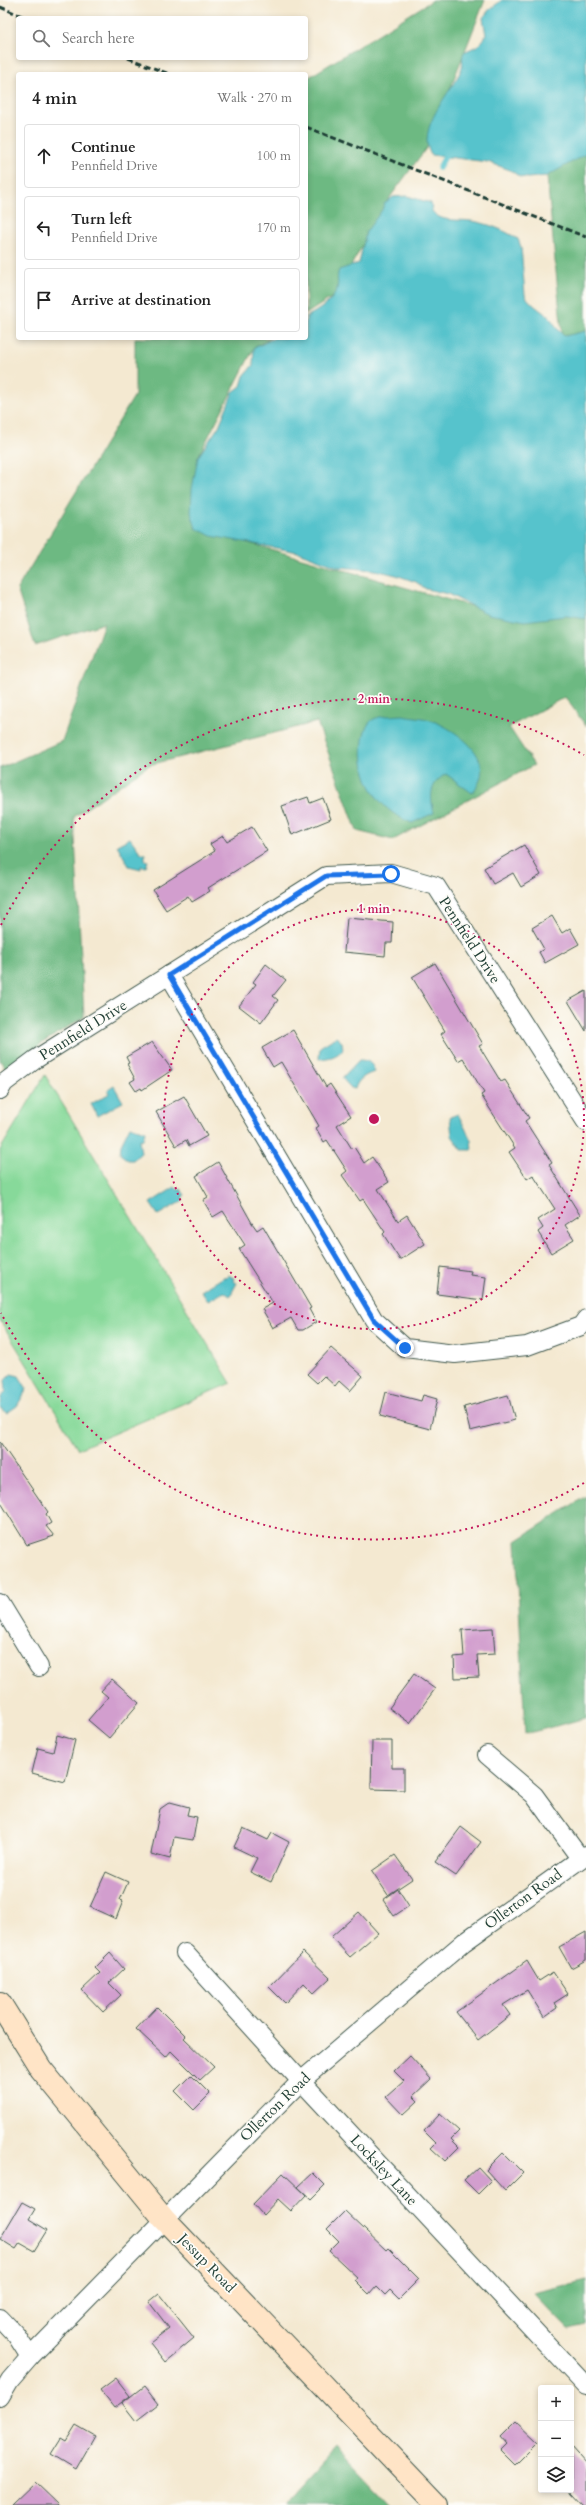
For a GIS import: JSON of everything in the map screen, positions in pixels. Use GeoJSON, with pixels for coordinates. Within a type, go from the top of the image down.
{"type":"FeatureCollection","features":[{"type":"Feature","properties":{"kind":"street","name":"Pennfield Drive"},"geometry":{"type":"LineString","coordinates":[[0,1090],[4,1083],[36,1059],[326,876],[391,874],[436,886],[586,1122]]}},
{"type":"Feature","properties":{"kind":"street"},"geometry":{"type":"LineString","coordinates":[[169,975],[374,1320],[405,1348],[455,1354],[527,1346],[581,1326],[586,1319]]}},
{"type":"Feature","properties":{"kind":"street"},"geometry":{"type":"LineString","coordinates":[[0,1603],[39,1667]]}},
{"type":"Feature","properties":{"kind":"street"},"geometry":{"type":"LineString","coordinates":[[487,1755],[534,1795],[583,1857]]}},
{"type":"Feature","properties":{"kind":"street","name":"Ollerton Road"},"geometry":{"type":"LineString","coordinates":[[0,2397],[10,2380],[30,2357],[301,2081],[464,1942],[583,1857]]}},
{"type":"Feature","properties":{"kind":"street","name":"Locksley Lane"},"geometry":{"type":"LineString","coordinates":[[185,1953],[301,2081],[586,2386]]}},
{"type":"Feature","properties":{"kind":"street","name":"Jessup Road"},"geometry":{"type":"LineString","coordinates":[[0,2003],[40,2070],[164,2219],[437,2505]]}},
{"type":"Feature","properties":{"kind":"street"},"geometry":{"type":"LineString","coordinates":[[0,2318],[16,2335],[30,2357]]}},
{"type":"Feature","properties":{"kind":"green space"},"geometry":{"type":"Polygon","coordinates":[[[433,0],[485,0],[427,147],[388,200],[334,296],[308,313],[308,78],[433,0]]]}},
{"type":"Feature","properties":{"kind":"green space"},"geometry":{"type":"Polygon","coordinates":[[[586,136],[586,341],[562,334],[547,177],[586,136]]]}},
{"type":"Feature","properties":{"kind":"green space"},"geometry":{"type":"Polygon","coordinates":[[[135,340],[267,340],[254,348],[198,457],[196,528],[516,619],[586,613],[586,726],[565,697],[509,727],[534,765],[393,840],[357,831],[317,722],[149,765],[74,817],[84,1017],[42,1043],[8,1073],[0,1060],[0,768],[62,741],[104,623],[35,646],[17,589],[135,395],[135,340]]]}},
{"type":"Feature","properties":{"kind":"green space"},"geometry":{"type":"Polygon","coordinates":[[[45,1075],[231,1383],[78,1449],[0,1320],[0,1150],[45,1075]]]}},
{"type":"Feature","properties":{"kind":"green space"},"geometry":{"type":"Polygon","coordinates":[[[586,1496],[586,1718],[525,1734],[516,1541],[586,1496]]]}},
{"type":"Feature","properties":{"kind":"green space"},"geometry":{"type":"Polygon","coordinates":[[[586,2280],[586,2325],[568,2329],[533,2293],[586,2280]]]}},
{"type":"Feature","properties":{"kind":"green space"},"geometry":{"type":"Polygon","coordinates":[[[335,2447],[390,2505],[282,2505],[335,2447]]]}},
{"type":"Feature","properties":{"kind":"water"},"geometry":{"type":"Polygon","coordinates":[[[502,0],[586,0],[586,154],[547,176],[528,178],[520,177],[510,170],[488,162],[431,155],[427,144],[431,122],[461,70],[464,52],[482,42],[486,35],[483,18],[489,10],[502,0]]]}},
{"type":"Feature","properties":{"kind":"water"},"geometry":{"type":"Polygon","coordinates":[[[407,196],[431,203],[432,211],[440,217],[450,220],[483,223],[518,239],[521,247],[525,295],[527,299],[549,317],[560,332],[565,336],[586,331],[586,619],[566,616],[525,621],[488,614],[448,594],[426,589],[416,582],[396,575],[375,570],[338,567],[298,552],[211,536],[196,528],[191,513],[192,489],[198,457],[219,426],[233,392],[241,386],[244,376],[253,365],[254,348],[270,340],[308,340],[308,316],[324,306],[335,294],[338,284],[339,270],[359,263],[366,232],[382,210],[384,204],[393,197],[407,196]]]}},
{"type":"Feature","properties":{"kind":"water"},"geometry":{"type":"Polygon","coordinates":[[[402,715],[429,720],[454,732],[465,740],[473,749],[479,759],[482,770],[479,781],[472,793],[446,774],[440,778],[436,782],[432,791],[434,813],[412,823],[389,810],[372,790],[367,779],[362,754],[364,734],[366,728],[372,720],[381,717],[402,715]]]}},
{"type":"Feature","properties":{"kind":"water"},"geometry":{"type":"Polygon","coordinates":[[[130,838],[140,852],[145,854],[145,860],[148,861],[146,867],[141,866],[141,869],[129,866],[117,845],[130,838]]]}},
{"type":"Feature","properties":{"kind":"water"},"geometry":{"type":"Polygon","coordinates":[[[336,1037],[342,1042],[343,1049],[341,1052],[329,1058],[319,1059],[320,1047],[336,1037]]]}},
{"type":"Feature","properties":{"kind":"water"},"geometry":{"type":"Polygon","coordinates":[[[359,1060],[370,1063],[375,1072],[362,1078],[355,1089],[351,1088],[342,1078],[359,1060]]]}},
{"type":"Feature","properties":{"kind":"water"},"geometry":{"type":"Polygon","coordinates":[[[114,1086],[123,1102],[97,1116],[91,1104],[110,1093],[108,1090],[114,1086]]]}},
{"type":"Feature","properties":{"kind":"water"},"geometry":{"type":"Polygon","coordinates":[[[458,1114],[471,1140],[472,1150],[462,1150],[452,1136],[450,1117],[458,1114]]]}},
{"type":"Feature","properties":{"kind":"water"},"geometry":{"type":"Polygon","coordinates":[[[130,1126],[145,1131],[143,1139],[139,1140],[141,1153],[133,1160],[128,1160],[120,1154],[121,1144],[130,1126]]]}},
{"type":"Feature","properties":{"kind":"water"},"geometry":{"type":"Polygon","coordinates":[[[175,1187],[178,1190],[180,1189],[185,1195],[182,1197],[184,1200],[158,1215],[150,1203],[175,1187]]]}},
{"type":"Feature","properties":{"kind":"water"},"geometry":{"type":"Polygon","coordinates":[[[228,1275],[234,1278],[233,1281],[237,1283],[230,1296],[224,1292],[208,1301],[201,1291],[224,1277],[227,1278],[228,1275]]]}},
{"type":"Feature","properties":{"kind":"water"},"geometry":{"type":"Polygon","coordinates":[[[11,1374],[19,1376],[27,1389],[17,1406],[7,1413],[0,1407],[1,1397],[6,1391],[5,1380],[11,1374]]]}},
{"type":"Feature","properties":{"kind":"building"},"geometry":{"type":"Polygon","coordinates":[[[308,797],[310,803],[323,798],[331,819],[292,835],[282,806],[308,797]]]}},
{"type":"Feature","properties":{"kind":"building"},"geometry":{"type":"Polygon","coordinates":[[[252,827],[267,851],[208,888],[210,891],[192,902],[188,896],[166,910],[153,890],[215,851],[210,844],[223,836],[227,842],[252,827]]]}},
{"type":"Feature","properties":{"kind":"building"},"geometry":{"type":"Polygon","coordinates":[[[524,845],[541,875],[521,887],[513,873],[493,884],[484,868],[524,845]]]}},
{"type":"Feature","properties":{"kind":"building"},"geometry":{"type":"Polygon","coordinates":[[[552,916],[562,933],[570,928],[579,944],[545,963],[539,952],[544,949],[532,928],[552,916]]]}},
{"type":"Feature","properties":{"kind":"building"},"geometry":{"type":"Polygon","coordinates":[[[347,918],[393,922],[392,943],[386,943],[385,956],[344,952],[347,918]]]}},
{"type":"Feature","properties":{"kind":"building"},"geometry":{"type":"Polygon","coordinates":[[[435,963],[483,1044],[479,1046],[501,1082],[505,1080],[529,1118],[525,1121],[552,1163],[549,1165],[580,1215],[565,1225],[574,1239],[551,1253],[538,1232],[543,1228],[538,1220],[555,1209],[533,1175],[527,1179],[509,1152],[515,1148],[481,1095],[484,1093],[463,1058],[458,1061],[441,1034],[445,1031],[412,977],[435,963]]]}},
{"type":"Feature","properties":{"kind":"building"},"geometry":{"type":"Polygon","coordinates":[[[266,964],[286,980],[273,996],[278,1000],[261,1023],[239,1006],[256,984],[253,982],[266,964]]]}},
{"type":"Feature","properties":{"kind":"building"},"geometry":{"type":"Polygon","coordinates":[[[586,991],[586,1031],[568,1001],[586,991]]]}},
{"type":"Feature","properties":{"kind":"building"},"geometry":{"type":"Polygon","coordinates":[[[293,1030],[326,1087],[330,1084],[351,1116],[337,1125],[352,1149],[354,1147],[364,1163],[372,1157],[389,1182],[378,1189],[398,1221],[407,1215],[425,1244],[400,1260],[383,1234],[385,1232],[363,1199],[360,1201],[342,1175],[347,1171],[327,1140],[324,1142],[316,1128],[319,1126],[281,1062],[273,1067],[262,1048],[293,1030]]]}},
{"type":"Feature","properties":{"kind":"building"},"geometry":{"type":"Polygon","coordinates":[[[152,1042],[172,1070],[142,1090],[141,1088],[136,1091],[130,1082],[135,1079],[127,1064],[129,1063],[126,1057],[152,1042]]]}},
{"type":"Feature","properties":{"kind":"building"},"geometry":{"type":"Polygon","coordinates":[[[184,1096],[207,1136],[189,1146],[186,1140],[176,1146],[156,1112],[184,1096]]]}},
{"type":"Feature","properties":{"kind":"building"},"geometry":{"type":"Polygon","coordinates":[[[218,1162],[252,1223],[257,1230],[263,1226],[311,1308],[309,1309],[316,1322],[303,1330],[298,1330],[291,1318],[273,1328],[262,1309],[273,1303],[239,1249],[245,1245],[223,1211],[213,1217],[203,1200],[208,1197],[196,1176],[218,1162]]]}},
{"type":"Feature","properties":{"kind":"building"},"geometry":{"type":"Polygon","coordinates":[[[440,1267],[471,1271],[470,1275],[486,1277],[483,1300],[437,1294],[440,1267]]]}},
{"type":"Feature","properties":{"kind":"building"},"geometry":{"type":"Polygon","coordinates":[[[331,1348],[363,1376],[350,1391],[339,1381],[335,1386],[324,1376],[317,1383],[307,1374],[331,1348]]]}},
{"type":"Feature","properties":{"kind":"building"},"geometry":{"type":"Polygon","coordinates":[[[386,1392],[421,1401],[423,1395],[437,1399],[430,1429],[380,1416],[386,1392]]]}},
{"type":"Feature","properties":{"kind":"building"},"geometry":{"type":"Polygon","coordinates":[[[508,1395],[515,1420],[470,1431],[464,1407],[508,1395]]]}},
{"type":"Feature","properties":{"kind":"building"},"geometry":{"type":"Polygon","coordinates":[[[0,1442],[48,1512],[46,1514],[51,1523],[46,1526],[54,1536],[27,1545],[0,1501],[0,1442]]]}},
{"type":"Feature","properties":{"kind":"building"},"geometry":{"type":"Polygon","coordinates":[[[493,1628],[495,1654],[477,1655],[479,1677],[455,1678],[454,1657],[464,1656],[462,1630],[493,1628]]]}},
{"type":"Feature","properties":{"kind":"building"},"geometry":{"type":"Polygon","coordinates":[[[414,1674],[435,1689],[410,1723],[389,1708],[414,1674]]]}},
{"type":"Feature","properties":{"kind":"building"},"geometry":{"type":"Polygon","coordinates":[[[112,1679],[139,1703],[109,1738],[88,1720],[108,1697],[101,1691],[112,1679]]]}},
{"type":"Feature","properties":{"kind":"building"},"geometry":{"type":"Polygon","coordinates":[[[57,1735],[75,1740],[65,1782],[32,1773],[38,1748],[53,1752],[57,1735]]]}},
{"type":"Feature","properties":{"kind":"building"},"geometry":{"type":"Polygon","coordinates":[[[372,1741],[392,1741],[392,1768],[404,1768],[404,1790],[371,1789],[372,1741]]]}},
{"type":"Feature","properties":{"kind":"building"},"geometry":{"type":"Polygon","coordinates":[[[170,1802],[189,1807],[187,1815],[197,1817],[193,1840],[174,1837],[170,1859],[151,1854],[160,1809],[170,1802]]]}},
{"type":"Feature","properties":{"kind":"building"},"geometry":{"type":"Polygon","coordinates":[[[461,1827],[481,1842],[456,1876],[435,1862],[461,1827]]]}},
{"type":"Feature","properties":{"kind":"building"},"geometry":{"type":"Polygon","coordinates":[[[243,1828],[268,1840],[272,1833],[289,1842],[271,1882],[250,1872],[257,1858],[234,1847],[243,1828]]]}},
{"type":"Feature","properties":{"kind":"building"},"geometry":{"type":"Polygon","coordinates":[[[395,1855],[412,1879],[388,1895],[372,1871],[395,1855]]]}},
{"type":"Feature","properties":{"kind":"building"},"geometry":{"type":"Polygon","coordinates":[[[106,1872],[128,1882],[120,1900],[123,1901],[116,1919],[90,1907],[106,1872]]]}},
{"type":"Feature","properties":{"kind":"building"},"geometry":{"type":"Polygon","coordinates":[[[398,1889],[409,1906],[394,1916],[383,1900],[398,1889]]]}},
{"type":"Feature","properties":{"kind":"building"},"geometry":{"type":"Polygon","coordinates":[[[359,1912],[378,1933],[350,1957],[331,1937],[359,1912]]]}},
{"type":"Feature","properties":{"kind":"building"},"geometry":{"type":"Polygon","coordinates":[[[586,1932],[586,1960],[571,1968],[559,1947],[586,1932]]]}},
{"type":"Feature","properties":{"kind":"building"},"geometry":{"type":"Polygon","coordinates":[[[303,1952],[330,1978],[314,1993],[304,1983],[285,2003],[269,1987],[303,1952]]]}},
{"type":"Feature","properties":{"kind":"building"},"geometry":{"type":"Polygon","coordinates":[[[110,1953],[124,1969],[109,1983],[121,1995],[103,2012],[82,1990],[100,1973],[95,1968],[110,1953]]]}},
{"type":"Feature","properties":{"kind":"building"},"geometry":{"type":"Polygon","coordinates":[[[527,1961],[539,1981],[553,1972],[568,1994],[554,2003],[557,2008],[544,2017],[527,1990],[503,2005],[510,2015],[478,2040],[456,2012],[527,1961]]]}},
{"type":"Feature","properties":{"kind":"building"},"geometry":{"type":"Polygon","coordinates":[[[157,2007],[186,2036],[184,2038],[214,2067],[200,2080],[171,2051],[166,2057],[136,2029],[157,2007]]]}},
{"type":"Feature","properties":{"kind":"building"},"geometry":{"type":"Polygon","coordinates":[[[410,2056],[431,2079],[413,2096],[418,2101],[403,2115],[386,2097],[404,2081],[394,2071],[410,2056]]]}},
{"type":"Feature","properties":{"kind":"building"},"geometry":{"type":"Polygon","coordinates":[[[191,2075],[210,2094],[194,2110],[175,2091],[191,2075]]]}},
{"type":"Feature","properties":{"kind":"building"},"geometry":{"type":"Polygon","coordinates":[[[440,2114],[459,2131],[451,2139],[459,2147],[445,2161],[431,2148],[436,2143],[424,2131],[440,2114]]]}},
{"type":"Feature","properties":{"kind":"building"},"geometry":{"type":"Polygon","coordinates":[[[503,2153],[523,2173],[505,2191],[486,2170],[503,2153]]]}},
{"type":"Feature","properties":{"kind":"building"},"geometry":{"type":"Polygon","coordinates":[[[478,2167],[491,2181],[478,2194],[464,2180],[478,2167]]]}},
{"type":"Feature","properties":{"kind":"building"},"geometry":{"type":"Polygon","coordinates":[[[283,2173],[306,2195],[291,2211],[278,2199],[263,2215],[253,2204],[283,2173]]]}},
{"type":"Feature","properties":{"kind":"building"},"geometry":{"type":"Polygon","coordinates":[[[313,2173],[325,2185],[311,2199],[298,2187],[313,2173]]]}},
{"type":"Feature","properties":{"kind":"building"},"geometry":{"type":"Polygon","coordinates":[[[22,2202],[35,2209],[29,2219],[47,2230],[34,2251],[20,2243],[16,2249],[0,2239],[22,2202]]]}},
{"type":"Feature","properties":{"kind":"building"},"geometry":{"type":"Polygon","coordinates":[[[345,2211],[386,2250],[388,2248],[419,2279],[399,2299],[390,2290],[385,2295],[376,2286],[369,2294],[355,2280],[358,2278],[329,2251],[339,2241],[327,2229],[345,2211]]]}},
{"type":"Feature","properties":{"kind":"building"},"geometry":{"type":"Polygon","coordinates":[[[159,2294],[194,2338],[165,2362],[150,2343],[169,2328],[149,2302],[159,2294]]]}},
{"type":"Feature","properties":{"kind":"building"},"geometry":{"type":"Polygon","coordinates":[[[116,2378],[130,2396],[114,2408],[100,2390],[116,2378]]]}},
{"type":"Feature","properties":{"kind":"building"},"geometry":{"type":"Polygon","coordinates":[[[144,2386],[158,2404],[136,2421],[122,2403],[144,2386]]]}},
{"type":"Feature","properties":{"kind":"building"},"geometry":{"type":"Polygon","coordinates":[[[516,2421],[538,2442],[515,2465],[500,2450],[506,2444],[500,2437],[516,2421]]]}},
{"type":"Feature","properties":{"kind":"building"},"geometry":{"type":"Polygon","coordinates":[[[76,2425],[95,2436],[76,2469],[51,2454],[61,2438],[66,2441],[76,2425]]]}},
{"type":"Feature","properties":{"kind":"building"},"geometry":{"type":"Polygon","coordinates":[[[574,2449],[586,2463],[586,2505],[583,2505],[572,2493],[574,2493],[574,2449]]]}},
{"type":"Feature","properties":{"kind":"building"},"geometry":{"type":"Polygon","coordinates":[[[35,2482],[59,2505],[11,2505],[35,2482]]]}},
{"type":"Feature","properties":{"kind":"waterway"},"geometry":{"type":"LineString","coordinates":[[439,168],[448,151]]}},
{"type":"Feature","properties":{"kind":"railway"},"geometry":{"type":"LineString","coordinates":[[0,7],[22,16]]}},
{"type":"Feature","properties":{"kind":"railway"},"geometry":{"type":"LineString","coordinates":[[133,60],[164,72]]}},
{"type":"Feature","properties":{"kind":"railway"},"geometry":{"type":"LineString","coordinates":[[308,128],[586,237]]}},
{"type":"Feature","properties":{"kind":"route"},"geometry":{"type":"LineString","coordinates":[[391,874],[326,876],[169,975],[374,1320],[405,1348]]}}]}
